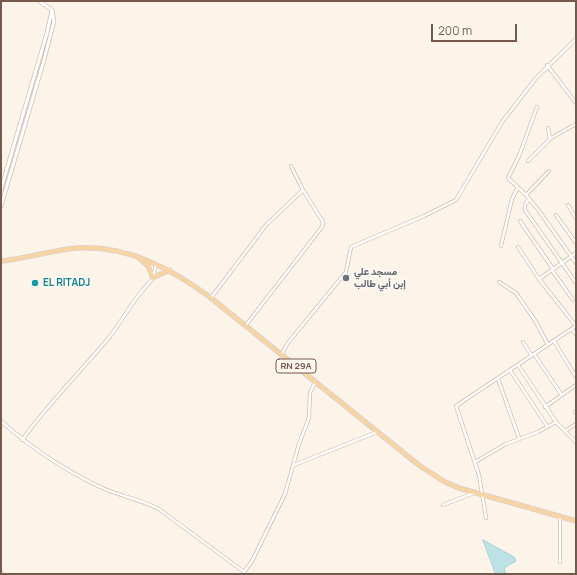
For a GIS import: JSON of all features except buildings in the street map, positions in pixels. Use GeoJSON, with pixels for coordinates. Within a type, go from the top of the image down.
{"type":"FeatureCollection","features":[{"type":"Feature","properties":{"kind":"main road","name":"RN 29A"},"geometry":{"type":"LineString","coordinates":[[1,262],[77,248],[101,249],[128,253],[156,263],[188,280],[246,325],[315,382],[444,482],[484,496],[576,521]]}},
{"type":"Feature","properties":{"kind":"main road"},"geometry":{"type":"LineString","coordinates":[[138,257],[148,266],[153,278],[170,270]]}},
{"type":"Feature","properties":{"kind":"street"},"geometry":{"type":"LineString","coordinates":[[1,206],[54,21],[52,10],[39,1]]}},
{"type":"Feature","properties":{"kind":"street"},"geometry":{"type":"LineString","coordinates":[[1,189],[47,33],[52,10]]}},
{"type":"Feature","properties":{"kind":"street"},"geometry":{"type":"LineString","coordinates":[[282,354],[292,337],[346,272],[351,247],[424,216],[456,200],[502,122],[547,65],[576,39]]}},
{"type":"Feature","properties":{"kind":"street"},"geometry":{"type":"LineString","coordinates":[[547,65],[576,103]]}},
{"type":"Feature","properties":{"kind":"street"},"geometry":{"type":"LineString","coordinates":[[537,107],[519,156],[509,176],[510,180],[526,195],[576,263]]}},
{"type":"Feature","properties":{"kind":"street"},"geometry":{"type":"LineString","coordinates":[[528,161],[551,138],[576,124]]}},
{"type":"Feature","properties":{"kind":"street"},"geometry":{"type":"LineString","coordinates":[[548,128],[551,138]]}},
{"type":"Feature","properties":{"kind":"street"},"geometry":{"type":"LineString","coordinates":[[246,325],[322,226],[323,222],[303,190],[291,166]]}},
{"type":"Feature","properties":{"kind":"street"},"geometry":{"type":"LineString","coordinates":[[526,195],[549,171]]}},
{"type":"Feature","properties":{"kind":"street"},"geometry":{"type":"LineString","coordinates":[[502,246],[512,199],[518,186]]}},
{"type":"Feature","properties":{"kind":"street"},"geometry":{"type":"LineString","coordinates":[[211,298],[266,225],[303,190]]}},
{"type":"Feature","properties":{"kind":"street"},"geometry":{"type":"LineString","coordinates":[[529,199],[525,205],[525,210],[576,283]]}},
{"type":"Feature","properties":{"kind":"street"},"geometry":{"type":"LineString","coordinates":[[568,205],[576,218]]}},
{"type":"Feature","properties":{"kind":"street"},"geometry":{"type":"LineString","coordinates":[[556,215],[576,243]]}},
{"type":"Feature","properties":{"kind":"street"},"geometry":{"type":"LineString","coordinates":[[520,221],[573,300]]}},
{"type":"Feature","properties":{"kind":"street"},"geometry":{"type":"LineString","coordinates":[[486,518],[484,496],[475,462],[456,406],[576,326],[539,279],[518,247]]}},
{"type":"Feature","properties":{"kind":"street"},"geometry":{"type":"LineString","coordinates":[[539,279],[576,253]]}},
{"type":"Feature","properties":{"kind":"street"},"geometry":{"type":"LineString","coordinates":[[153,278],[156,263]]}},
{"type":"Feature","properties":{"kind":"street"},"geometry":{"type":"LineString","coordinates":[[22,440],[40,415],[108,338],[130,306],[164,267]]}},
{"type":"Feature","properties":{"kind":"street"},"geometry":{"type":"LineString","coordinates":[[499,282],[516,293],[536,322],[548,345]]}},
{"type":"Feature","properties":{"kind":"street"},"geometry":{"type":"LineString","coordinates":[[572,329],[576,335]]}},
{"type":"Feature","properties":{"kind":"street"},"geometry":{"type":"LineString","coordinates":[[554,341],[576,377]]}},
{"type":"Feature","properties":{"kind":"street"},"geometry":{"type":"LineString","coordinates":[[522,342],[561,394]]}},
{"type":"Feature","properties":{"kind":"street"},"geometry":{"type":"LineString","coordinates":[[518,365],[556,422],[576,442]]}},
{"type":"Feature","properties":{"kind":"street"},"geometry":{"type":"LineString","coordinates":[[510,370],[547,426]]}},
{"type":"Feature","properties":{"kind":"street"},"geometry":{"type":"LineString","coordinates":[[498,379],[519,438]]}},
{"type":"Feature","properties":{"kind":"street"},"geometry":{"type":"LineString","coordinates":[[1,421],[22,440],[99,487],[147,503],[159,509],[244,572],[252,561],[285,494],[299,444],[309,418],[310,393],[315,382]]}},
{"type":"Feature","properties":{"kind":"street"},"geometry":{"type":"LineString","coordinates":[[545,407],[561,394],[576,385]]}},
{"type":"Feature","properties":{"kind":"street"},"geometry":{"type":"LineString","coordinates":[[475,462],[519,438],[556,422]]}},
{"type":"Feature","properties":{"kind":"street"},"geometry":{"type":"LineString","coordinates":[[565,432],[576,424]]}},
{"type":"Feature","properties":{"kind":"street"},"geometry":{"type":"LineString","coordinates":[[294,465],[378,431]]}},
{"type":"Feature","properties":{"kind":"street"},"geometry":{"type":"LineString","coordinates":[[443,506],[474,493]]}},
{"type":"Feature","properties":{"kind":"street"},"geometry":{"type":"LineString","coordinates":[[560,516],[560,562]]}},
{"type":"Feature","properties":{"kind":"water"},"geometry":{"type":"Polygon","coordinates":[[[483,540],[514,557],[516,561],[504,568],[506,574],[496,574],[483,540]]]}},
{"type":"Feature","properties":{"kind":"place","name":"مسجد علي إبن أبي طالب"},"geometry":{"type":"Point","coordinates":[346,278]}},
{"type":"Feature","properties":{"kind":"place","name":"EL RITADJ"},"geometry":{"type":"Point","coordinates":[35,283]}}]}
